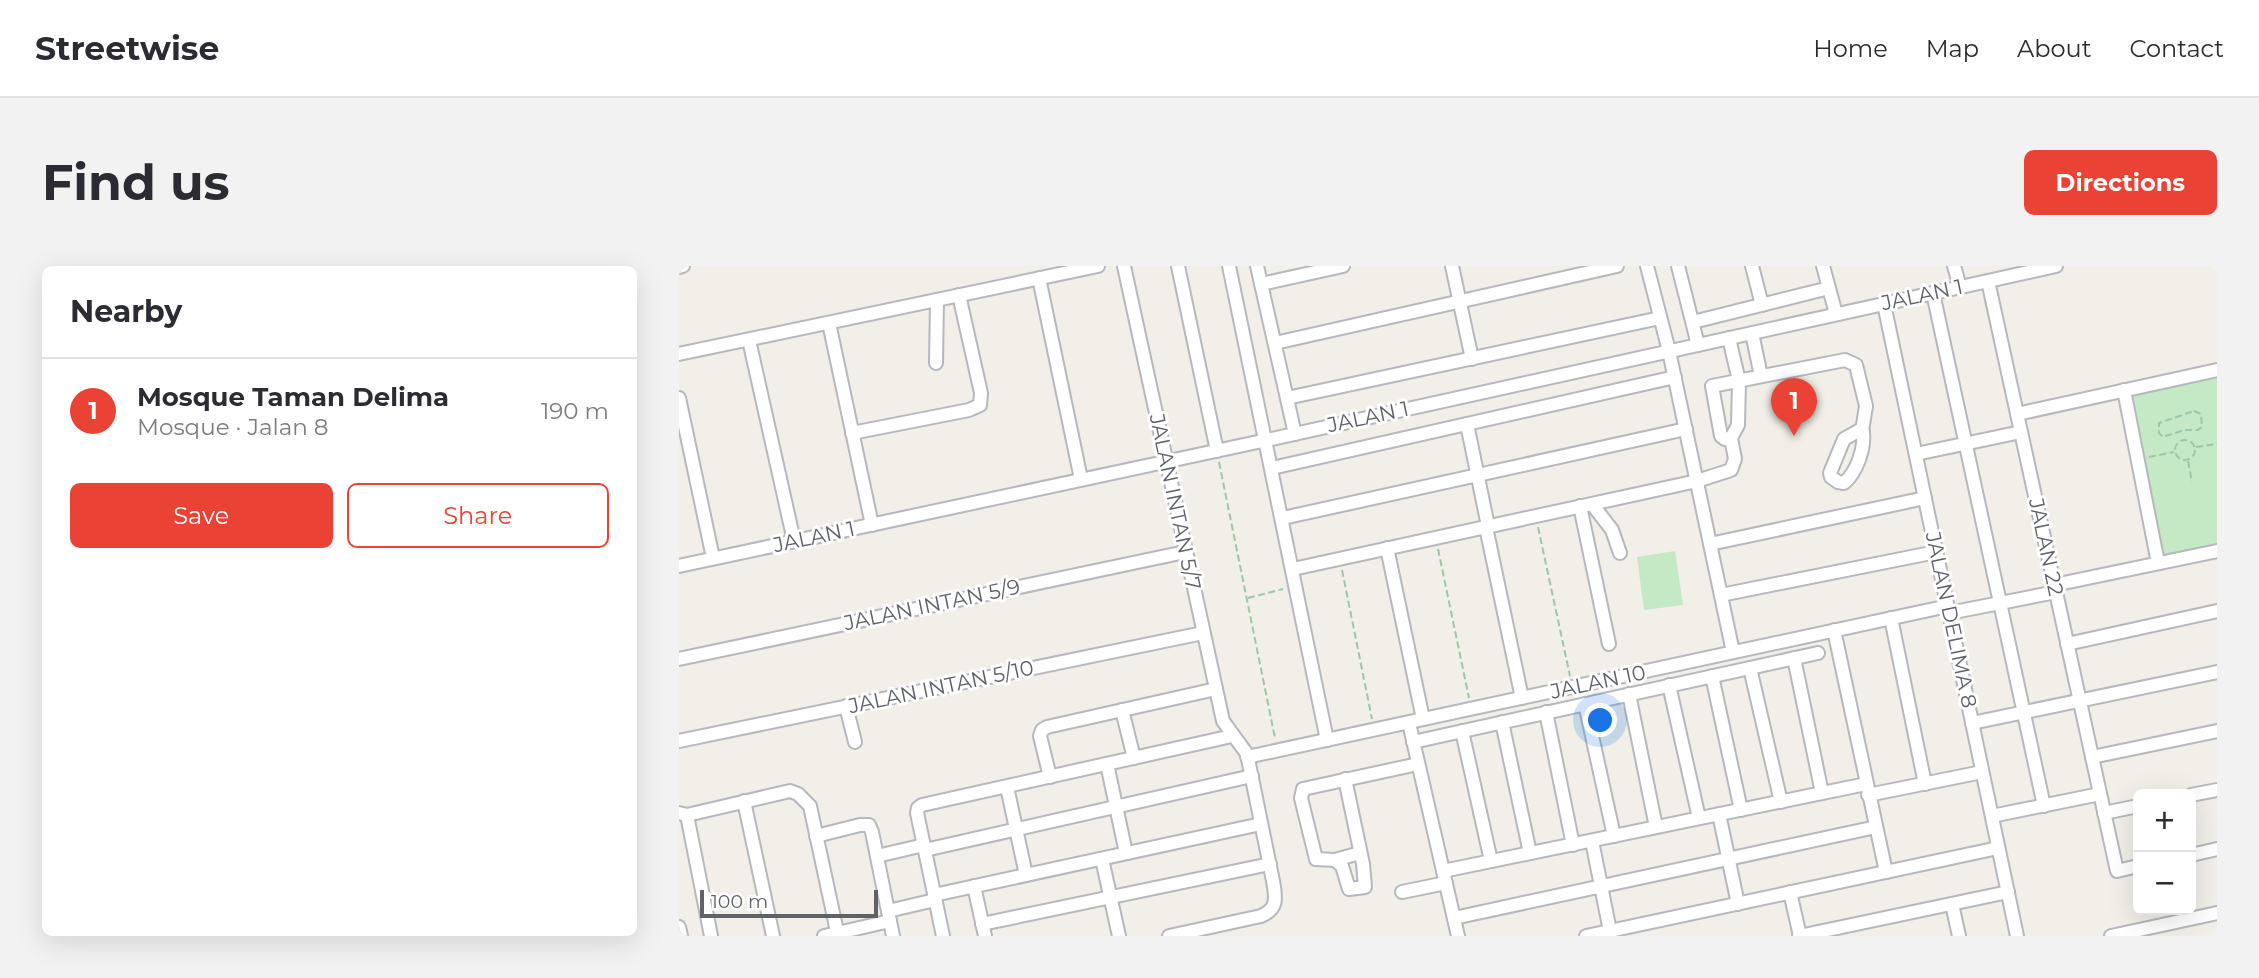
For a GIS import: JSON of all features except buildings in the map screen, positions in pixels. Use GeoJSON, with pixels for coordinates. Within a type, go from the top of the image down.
{"type":"FeatureCollection","features":[{"type":"Feature","properties":{"kind":"street"},"geometry":{"type":"LineString","coordinates":[[679,354],[1098,266]]}},
{"type":"Feature","properties":{"kind":"street","name":"JALAN INTAN 5/7"},"geometry":{"type":"LineString","coordinates":[[1124,266],[1223,721],[1247,757]]}},
{"type":"Feature","properties":{"kind":"street"},"geometry":{"type":"LineString","coordinates":[[1178,266],[1217,451]]}},
{"type":"Feature","properties":{"kind":"street"},"geometry":{"type":"LineString","coordinates":[[1229,266],[1327,740]]}},
{"type":"Feature","properties":{"kind":"street"},"geometry":{"type":"LineString","coordinates":[[1257,266],[1295,434]]}},
{"type":"Feature","properties":{"kind":"street"},"geometry":{"type":"LineString","coordinates":[[1261,284],[1342,266]]}},
{"type":"Feature","properties":{"kind":"street"},"geometry":{"type":"LineString","coordinates":[[1451,266],[1472,359]]}},
{"type":"Feature","properties":{"kind":"street"},"geometry":{"type":"LineString","coordinates":[[1275,343],[1617,266]]}},
{"type":"Feature","properties":{"kind":"street"},"geometry":{"type":"LineString","coordinates":[[1647,266],[1675,377],[1733,652]]}},
{"type":"Feature","properties":{"kind":"street"},"geometry":{"type":"LineString","coordinates":[[1678,266],[1699,345]]}},
{"type":"Feature","properties":{"kind":"street"},"geometry":{"type":"LineString","coordinates":[[1752,266],[1762,304]]}},
{"type":"Feature","properties":{"kind":"street"},"geometry":{"type":"LineString","coordinates":[[1823,266],[1836,314]]}},
{"type":"Feature","properties":{"kind":"street"},"geometry":{"type":"LineString","coordinates":[[1954,266],[1960,287]]}},
{"type":"Feature","properties":{"kind":"street","name":"JALAN 1"},"geometry":{"type":"LineString","coordinates":[[679,566],[1217,451],[2056,266]]}},
{"type":"Feature","properties":{"kind":"street"},"geometry":{"type":"LineString","coordinates":[[1039,278],[1081,480]]}},
{"type":"Feature","properties":{"kind":"street","name":"JALAN 22"},"geometry":{"type":"LineString","coordinates":[[1988,281],[2117,871],[2133,867]]}},
{"type":"Feature","properties":{"kind":"street"},"geometry":{"type":"LineString","coordinates":[[1693,322],[1829,288]]}},
{"type":"Feature","properties":{"kind":"street"},"geometry":{"type":"LineString","coordinates":[[1933,293],[2044,806]]}},
{"type":"Feature","properties":{"kind":"street"},"geometry":{"type":"LineString","coordinates":[[852,433],[969,410],[980,405],[981,394],[959,295]]}},
{"type":"Feature","properties":{"kind":"street"},"geometry":{"type":"LineString","coordinates":[[936,363],[937,300]]}},
{"type":"Feature","properties":{"kind":"street","name":"JALAN DELIMA 8"},"geometry":{"type":"LineString","coordinates":[[1884,304],[2017,936]]}},
{"type":"Feature","properties":{"kind":"street"},"geometry":{"type":"LineString","coordinates":[[1287,398],[1660,318]]}},
{"type":"Feature","properties":{"kind":"street"},"geometry":{"type":"LineString","coordinates":[[829,323],[872,525]]}},
{"type":"Feature","properties":{"kind":"street"},"geometry":{"type":"LineString","coordinates":[[1752,333],[1761,376]]}},
{"type":"Feature","properties":{"kind":"street"},"geometry":{"type":"LineString","coordinates":[[1293,569],[1697,481],[1731,470],[1735,459],[1731,438],[1738,425],[1739,381],[1729,338]]}},
{"type":"Feature","properties":{"kind":"street"},"geometry":{"type":"LineString","coordinates":[[749,340],[795,541]]}},
{"type":"Feature","properties":{"kind":"street"},"geometry":{"type":"LineString","coordinates":[[1731,438],[1725,439],[1721,436],[1711,389],[1716,385],[1845,360],[1856,365],[1866,406],[1862,431]]}},
{"type":"Feature","properties":{"kind":"street"},"geometry":{"type":"LineString","coordinates":[[2017,414],[2217,370]]}},
{"type":"Feature","properties":{"kind":"street","name":"JALAN 1"},"geometry":{"type":"LineString","coordinates":[[1272,468],[1675,377]]}},
{"type":"Feature","properties":{"kind":"street"},"geometry":{"type":"LineString","coordinates":[[2124,390],[2158,564]]}},
{"type":"Feature","properties":{"kind":"street"},"geometry":{"type":"LineString","coordinates":[[679,398],[713,558]]}},
{"type":"Feature","properties":{"kind":"street"},"geometry":{"type":"LineString","coordinates":[[1467,424],[1522,698]]}},
{"type":"Feature","properties":{"kind":"street"},"geometry":{"type":"LineString","coordinates":[[1283,518],[1686,429]]}},
{"type":"Feature","properties":{"kind":"street"},"geometry":{"type":"LineString","coordinates":[[1916,454],[2021,432]]}},
{"type":"Feature","properties":{"kind":"street"},"geometry":{"type":"LineString","coordinates":[[1710,544],[1925,498]]}},
{"type":"Feature","properties":{"kind":"street"},"geometry":{"type":"LineString","coordinates":[[1586,505],[1612,530],[1620,553]]}},
{"type":"Feature","properties":{"kind":"street"},"geometry":{"type":"LineString","coordinates":[[1586,505],[1609,644]]}},
{"type":"Feature","properties":{"kind":"street"},"geometry":{"type":"LineString","coordinates":[[1387,548],[1423,719]]}},
{"type":"Feature","properties":{"kind":"street","name":"JALAN 10"},"geometry":{"type":"LineString","coordinates":[[1247,757],[1891,618],[2000,603],[2217,551]]}},
{"type":"Feature","properties":{"kind":"street","name":"JALAN INTAN 5/9"},"geometry":{"type":"LineString","coordinates":[[679,659],[1185,552]]}},
{"type":"Feature","properties":{"kind":"street"},"geometry":{"type":"LineString","coordinates":[[1721,595],[1936,552]]}},
{"type":"Feature","properties":{"kind":"street"},"geometry":{"type":"LineString","coordinates":[[2067,644],[2217,611]]}},
{"type":"Feature","properties":{"kind":"street"},"geometry":{"type":"LineString","coordinates":[[1891,618],[1925,784]]}},
{"type":"Feature","properties":{"kind":"street"},"geometry":{"type":"LineString","coordinates":[[1834,630],[1886,872]]}},
{"type":"Feature","properties":{"kind":"street","name":"JALAN INTAN 5/10"},"geometry":{"type":"LineString","coordinates":[[679,741],[1203,633]]}},
{"type":"Feature","properties":{"kind":"street"},"geometry":{"type":"LineString","coordinates":[[1413,741],[1818,653]]}},
{"type":"Feature","properties":{"kind":"street"},"geometry":{"type":"LineString","coordinates":[[1794,658],[1822,793]]}},
{"type":"Feature","properties":{"kind":"street"},"geometry":{"type":"LineString","coordinates":[[1750,668],[1781,802]]}},
{"type":"Feature","properties":{"kind":"street"},"geometry":{"type":"LineString","coordinates":[[1972,723],[2217,672]]}},
{"type":"Feature","properties":{"kind":"street"},"geometry":{"type":"LineString","coordinates":[[1712,676],[1741,810]]}},
{"type":"Feature","properties":{"kind":"street"},"geometry":{"type":"LineString","coordinates":[[1669,685],[1699,818]]}},
{"type":"Feature","properties":{"kind":"street"},"geometry":{"type":"LineString","coordinates":[[1050,777],[1041,743],[1042,730],[1053,725],[1216,690]]}},
{"type":"Feature","properties":{"kind":"street"},"geometry":{"type":"LineString","coordinates":[[1629,694],[1656,827]]}},
{"type":"Feature","properties":{"kind":"street"},"geometry":{"type":"LineString","coordinates":[[1585,704],[1613,836]]}},
{"type":"Feature","properties":{"kind":"street"},"geometry":{"type":"LineString","coordinates":[[846,706],[855,742]]}},
{"type":"Feature","properties":{"kind":"street"},"geometry":{"type":"LineString","coordinates":[[1122,710],[1135,758]]}},
{"type":"Feature","properties":{"kind":"street"},"geometry":{"type":"LineString","coordinates":[[1546,712],[1573,845]]}},
{"type":"Feature","properties":{"kind":"street"},"geometry":{"type":"LineString","coordinates":[[1502,722],[1530,853]]}},
{"type":"Feature","properties":{"kind":"street"},"geometry":{"type":"LineString","coordinates":[[1409,723],[1458,936]]}},
{"type":"Feature","properties":{"kind":"street"},"geometry":{"type":"LineString","coordinates":[[1462,731],[1491,861]]}},
{"type":"Feature","properties":{"kind":"street"},"geometry":{"type":"LineString","coordinates":[[2092,757],[2217,731]]}},
{"type":"Feature","properties":{"kind":"street"},"geometry":{"type":"LineString","coordinates":[[943,936],[924,848],[918,808],[922,804],[1232,736]]}},
{"type":"Feature","properties":{"kind":"street"},"geometry":{"type":"LineString","coordinates":[[1169,936],[1261,916],[1275,906],[1270,864],[1247,757]]}},
{"type":"Feature","properties":{"kind":"street"},"geometry":{"type":"LineString","coordinates":[[1107,764],[1126,853]]}},
{"type":"Feature","properties":{"kind":"street"},"geometry":{"type":"LineString","coordinates":[[1360,853],[1335,860],[1320,860],[1315,857],[1301,792],[1305,787],[1418,764]]}},
{"type":"Feature","properties":{"kind":"street"},"geometry":{"type":"LineString","coordinates":[[1402,892],[1491,861],[1822,793],[1925,784],[1982,772]]}},
{"type":"Feature","properties":{"kind":"street"},"geometry":{"type":"LineString","coordinates":[[877,856],[1016,830],[1252,776]]}},
{"type":"Feature","properties":{"kind":"street"},"geometry":{"type":"LineString","coordinates":[[1335,860],[1342,866],[1349,890],[1362,889],[1366,884],[1345,779]]}},
{"type":"Feature","properties":{"kind":"street"},"geometry":{"type":"LineString","coordinates":[[1007,787],[1026,875]]}},
{"type":"Feature","properties":{"kind":"street"},"geometry":{"type":"LineString","coordinates":[[2196,794],[2217,790]]}},
{"type":"Feature","properties":{"kind":"street"},"geometry":{"type":"LineString","coordinates":[[711,936],[683,814],[789,791],[798,794],[810,806],[833,935],[974,886],[1261,824]]}},
{"type":"Feature","properties":{"kind":"street"},"geometry":{"type":"LineString","coordinates":[[1992,816],[2100,794]]}},
{"type":"Feature","properties":{"kind":"street"},"geometry":{"type":"LineString","coordinates":[[744,801],[773,936]]}},
{"type":"Feature","properties":{"kind":"street"},"geometry":{"type":"LineString","coordinates":[[2104,813],[2133,807]]}},
{"type":"Feature","properties":{"kind":"street"},"geometry":{"type":"LineString","coordinates":[[1719,814],[1738,904]]}},
{"type":"Feature","properties":{"kind":"street"},"geometry":{"type":"LineString","coordinates":[[816,836],[869,825],[893,936]]}},
{"type":"Feature","properties":{"kind":"street"},"geometry":{"type":"LineString","coordinates":[[1454,918],[1876,827]]}},
{"type":"Feature","properties":{"kind":"street"},"geometry":{"type":"LineString","coordinates":[[1592,841],[1610,931]]}},
{"type":"Feature","properties":{"kind":"street"},"geometry":{"type":"LineString","coordinates":[[1585,936],[1610,931],[1643,930],[1790,892],[1999,848]]}},
{"type":"Feature","properties":{"kind":"street"},"geometry":{"type":"LineString","coordinates":[[2196,854],[2217,849]]}},
{"type":"Feature","properties":{"kind":"street"},"geometry":{"type":"LineString","coordinates":[[1102,859],[1118,936]]}},
{"type":"Feature","properties":{"kind":"street"},"geometry":{"type":"LineString","coordinates":[[974,886],[984,930],[1110,897],[1270,864]]}},
{"type":"Feature","properties":{"kind":"street"},"geometry":{"type":"LineString","coordinates":[[1790,892],[1799,936],[2008,892]]}},
{"type":"Feature","properties":{"kind":"street"},"geometry":{"type":"LineString","coordinates":[[1952,904],[1959,936]]}},
{"type":"Feature","properties":{"kind":"street"},"geometry":{"type":"LineString","coordinates":[[2111,936],[2217,913]]}},
{"type":"Feature","properties":{"kind":"street"},"geometry":{"type":"LineString","coordinates":[[1231,922],[1234,936]]}},
{"type":"Feature","properties":{"kind":"street"},"geometry":{"type":"LineString","coordinates":[[679,927],[681,936]]}},
{"type":"Feature","properties":{"kind":"path"},"geometry":{"type":"LineString","coordinates":[[2194,411],[2200,414],[2203,427],[2163,437],[2159,423],[2194,411]]}},
{"type":"Feature","properties":{"kind":"path"},"geometry":{"type":"LineString","coordinates":[[2182,440],[2192,442],[2195,448],[2195,454],[2188,460],[2178,458],[2175,452],[2175,446],[2182,440]]}},
{"type":"Feature","properties":{"kind":"path"},"geometry":{"type":"LineString","coordinates":[[2195,448],[2217,443]]}},
{"type":"Feature","properties":{"kind":"path"},"geometry":{"type":"LineString","coordinates":[[1217,451],[1277,751]]}},
{"type":"Feature","properties":{"kind":"path"},"geometry":{"type":"LineString","coordinates":[[2137,459],[2175,452]]}},
{"type":"Feature","properties":{"kind":"path"},"geometry":{"type":"LineString","coordinates":[[2188,460],[2192,482]]}},
{"type":"Feature","properties":{"kind":"path"},"geometry":{"type":"LineString","coordinates":[[1536,516],[1572,687]]}},
{"type":"Feature","properties":{"kind":"path"},"geometry":{"type":"LineString","coordinates":[[1436,537],[1472,709]]}},
{"type":"Feature","properties":{"kind":"path"},"geometry":{"type":"LineString","coordinates":[[1340,558],[1374,730]]}},
{"type":"Feature","properties":{"kind":"path"},"geometry":{"type":"LineString","coordinates":[[1247,598],[1296,586]]}},
{"type":"Feature","properties":{"kind":"green space"},"geometry":{"type":"Polygon","coordinates":[[[2217,372],[2217,547],[2158,560],[2127,393],[2217,372]]]}},
{"type":"Feature","properties":{"kind":"green space"},"geometry":{"type":"Polygon","coordinates":[[[1675,551],[1683,605],[1644,610],[1637,557],[1675,551]]]}},
{"type":"Feature","properties":{"kind":"place","name":"Mosque Taman Delima"},"geometry":{"type":"Point","coordinates":[1794,436]}}]}
